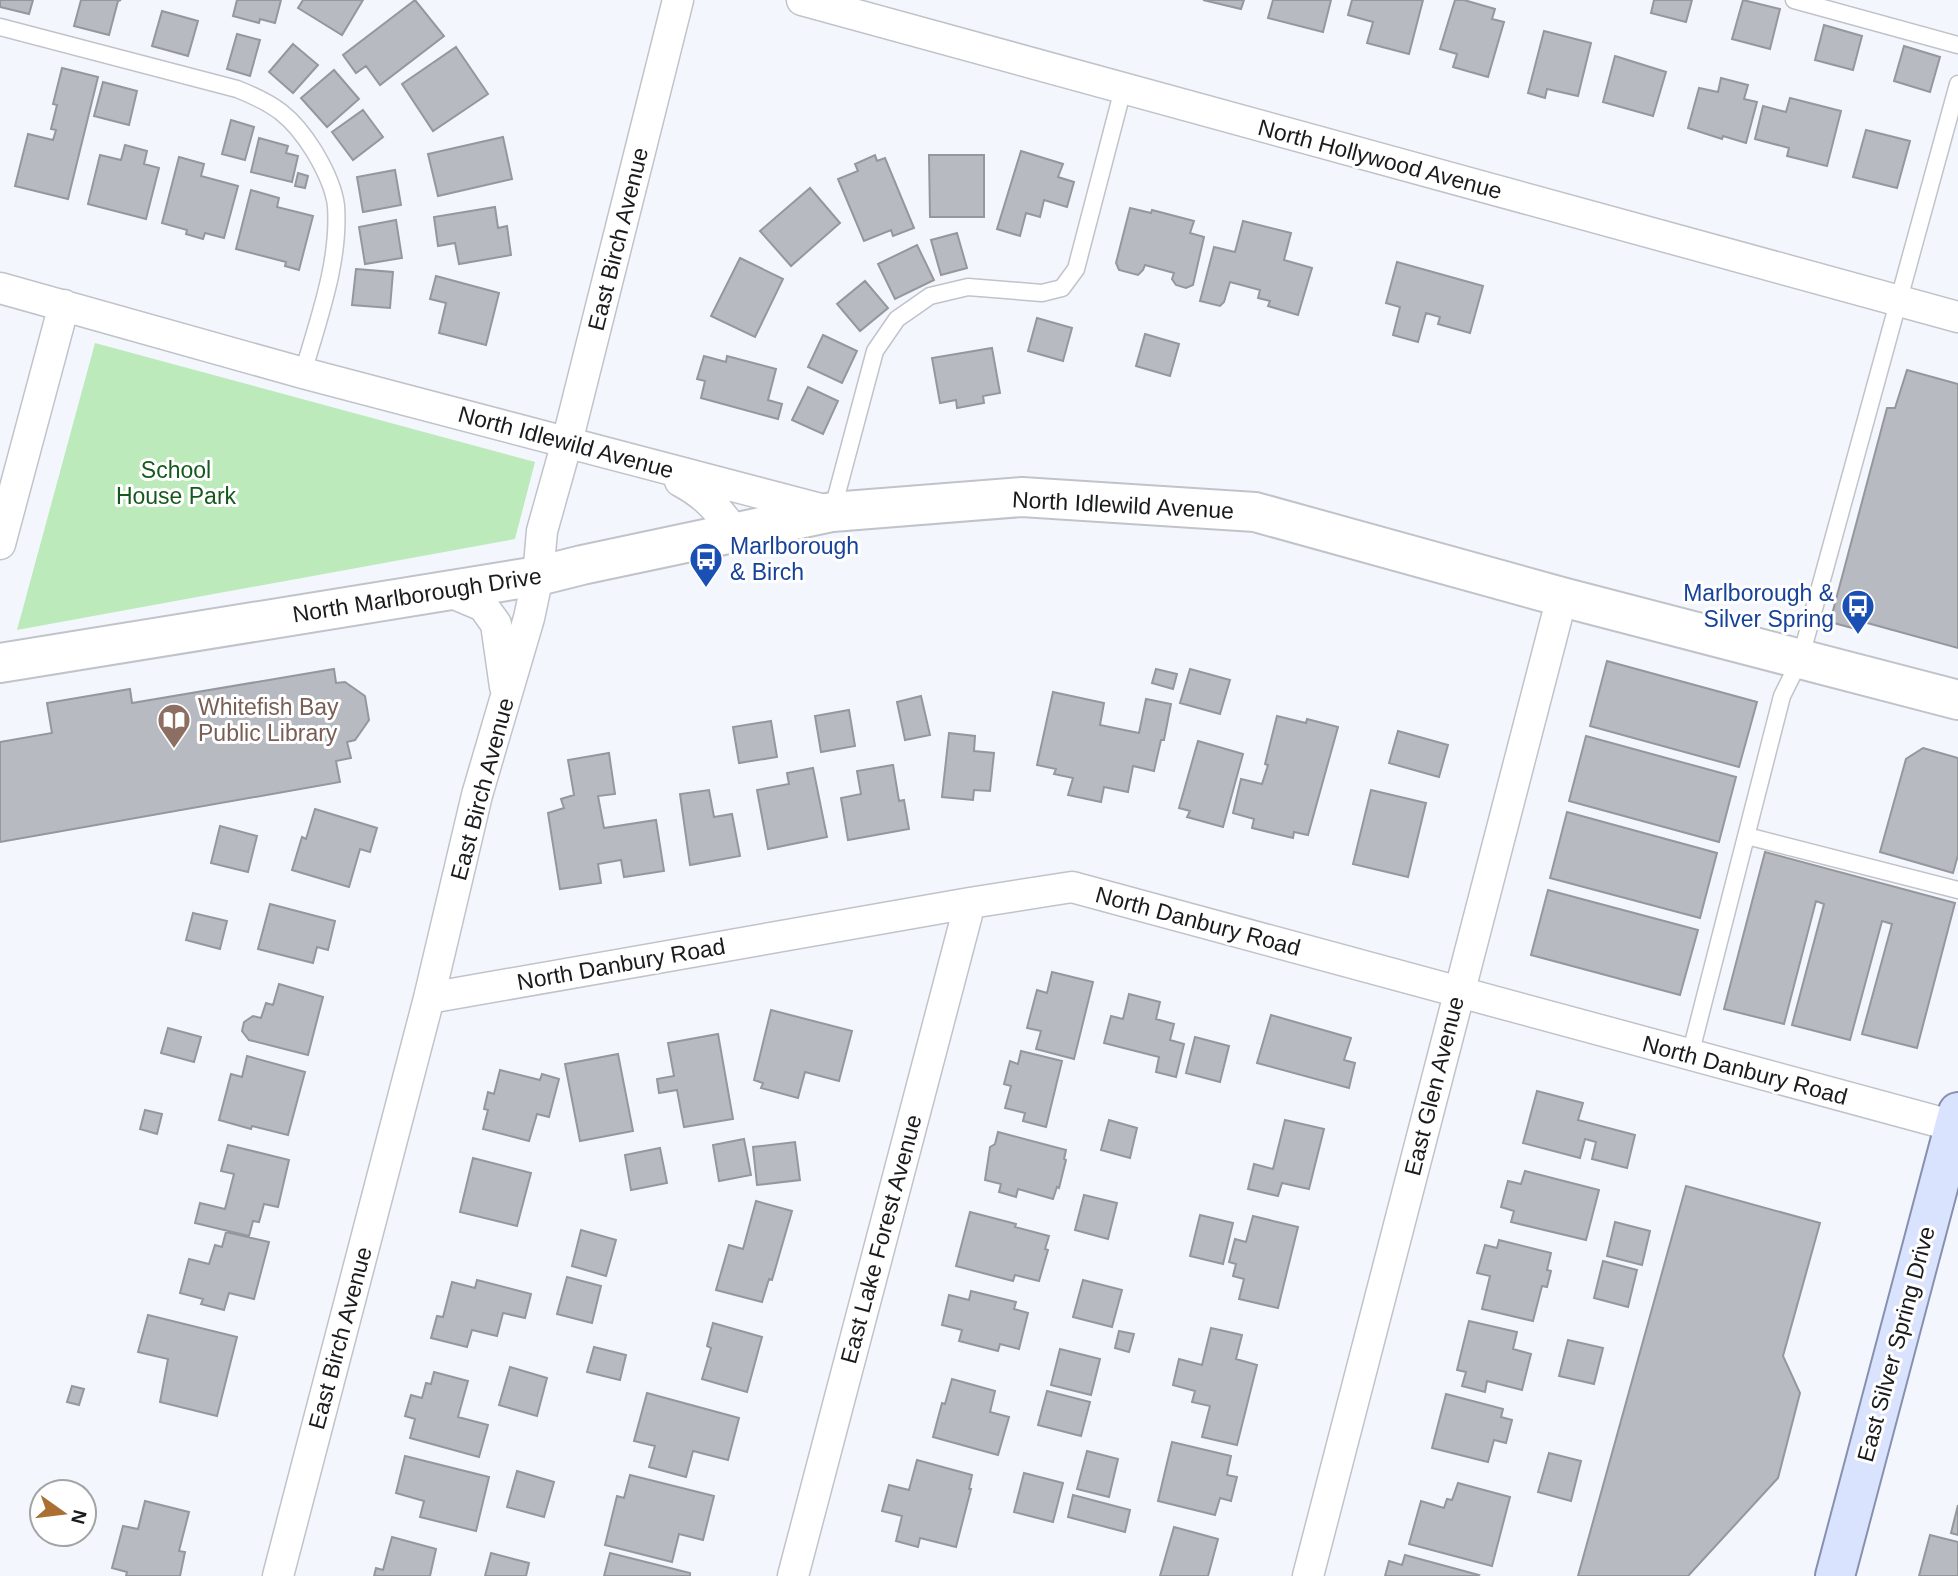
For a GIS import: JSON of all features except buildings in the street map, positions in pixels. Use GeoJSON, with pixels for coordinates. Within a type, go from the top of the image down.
{"type":"FeatureCollection","features":[{"type":"Feature","properties":{"kind":"main road","name":"East Silver Spring Drive"},"geometry":{"type":"LineString","coordinates":[[1835,1576],[1956,1119]]}},
{"type":"Feature","properties":{"kind":"street","name":"East Birch Avenue"},"geometry":{"type":"LineString","coordinates":[[278,1576],[429,998],[477,795],[529,618],[538,576],[542,531],[567,442],[678,0]]}},
{"type":"Feature","properties":{"kind":"street","name":"North Hollywood Avenue"},"geometry":{"type":"LineString","coordinates":[[802,0],[1958,317]]}},
{"type":"Feature","properties":{"kind":"street","name":"North Idlewild Avenue"},"geometry":{"type":"LineString","coordinates":[[0,288],[303,373],[832,512],[1022,497],[1255,512],[1562,597],[1958,700]]}},
{"type":"Feature","properties":{"kind":"street"},"geometry":{"type":"LineString","coordinates":[[0,544],[64,305]]}},
{"type":"Feature","properties":{"kind":"street"},"geometry":{"type":"LineString","coordinates":[[642,462],[697,489],[717,506],[735,533]]}},
{"type":"Feature","properties":{"kind":"street","name":"North Marlborough Drive"},"geometry":{"type":"LineString","coordinates":[[0,663],[538,576],[832,512]]}},
{"type":"Feature","properties":{"kind":"street"},"geometry":{"type":"LineString","coordinates":[[445,590],[483,606],[496,624],[506,694]]}},
{"type":"Feature","properties":{"kind":"street","name":"East Glen Avenue"},"geometry":{"type":"LineString","coordinates":[[1308,1576],[1562,597]]}},
{"type":"Feature","properties":{"kind":"street","name":"North Danbury Road"},"geometry":{"type":"LineString","coordinates":[[429,998],[1072,887],[1690,1055],[1956,1119]]}},
{"type":"Feature","properties":{"kind":"street","name":"East Lake Forest Avenue"},"geometry":{"type":"LineString","coordinates":[[793,1576],[970,903]]}},
{"type":"Feature","properties":{"kind":"lane"},"geometry":{"type":"LineString","coordinates":[[1794,0],[1958,45]]}},
{"type":"Feature","properties":{"kind":"lane"},"geometry":{"type":"LineString","coordinates":[[0,27],[237,89],[266,100],[299,127],[322,164],[336,204],[334,256],[303,373]]}},
{"type":"Feature","properties":{"kind":"lane"},"geometry":{"type":"LineString","coordinates":[[1690,1055],[1782,696],[1800,660],[1958,84]]}},
{"type":"Feature","properties":{"kind":"lane"},"geometry":{"type":"LineString","coordinates":[[832,512],[875,351],[897,319],[930,296],[968,287],[1042,293],[1062,288],[1076,269],[1123,89]]}},
{"type":"Feature","properties":{"kind":"lane"},"geometry":{"type":"LineString","coordinates":[[1747,836],[1958,890]]}},
{"type":"Feature","properties":{"kind":"green space","name":"School House Park"},"geometry":{"type":"Polygon","coordinates":[[[95,343],[535,462],[515,539],[17,630],[95,343]]]}},
{"type":"Feature","properties":{"kind":"place","name":"Marlborough & Birch"},"geometry":{"type":"Point","coordinates":[706,589]}},
{"type":"Feature","properties":{"kind":"place","name":"Marlborough & Silver Spring"},"geometry":{"type":"Point","coordinates":[1858,636]}},
{"type":"Feature","properties":{"kind":"place","name":"Whitefish Bay Public Library"},"geometry":{"type":"Point","coordinates":[174,750]}}]}
